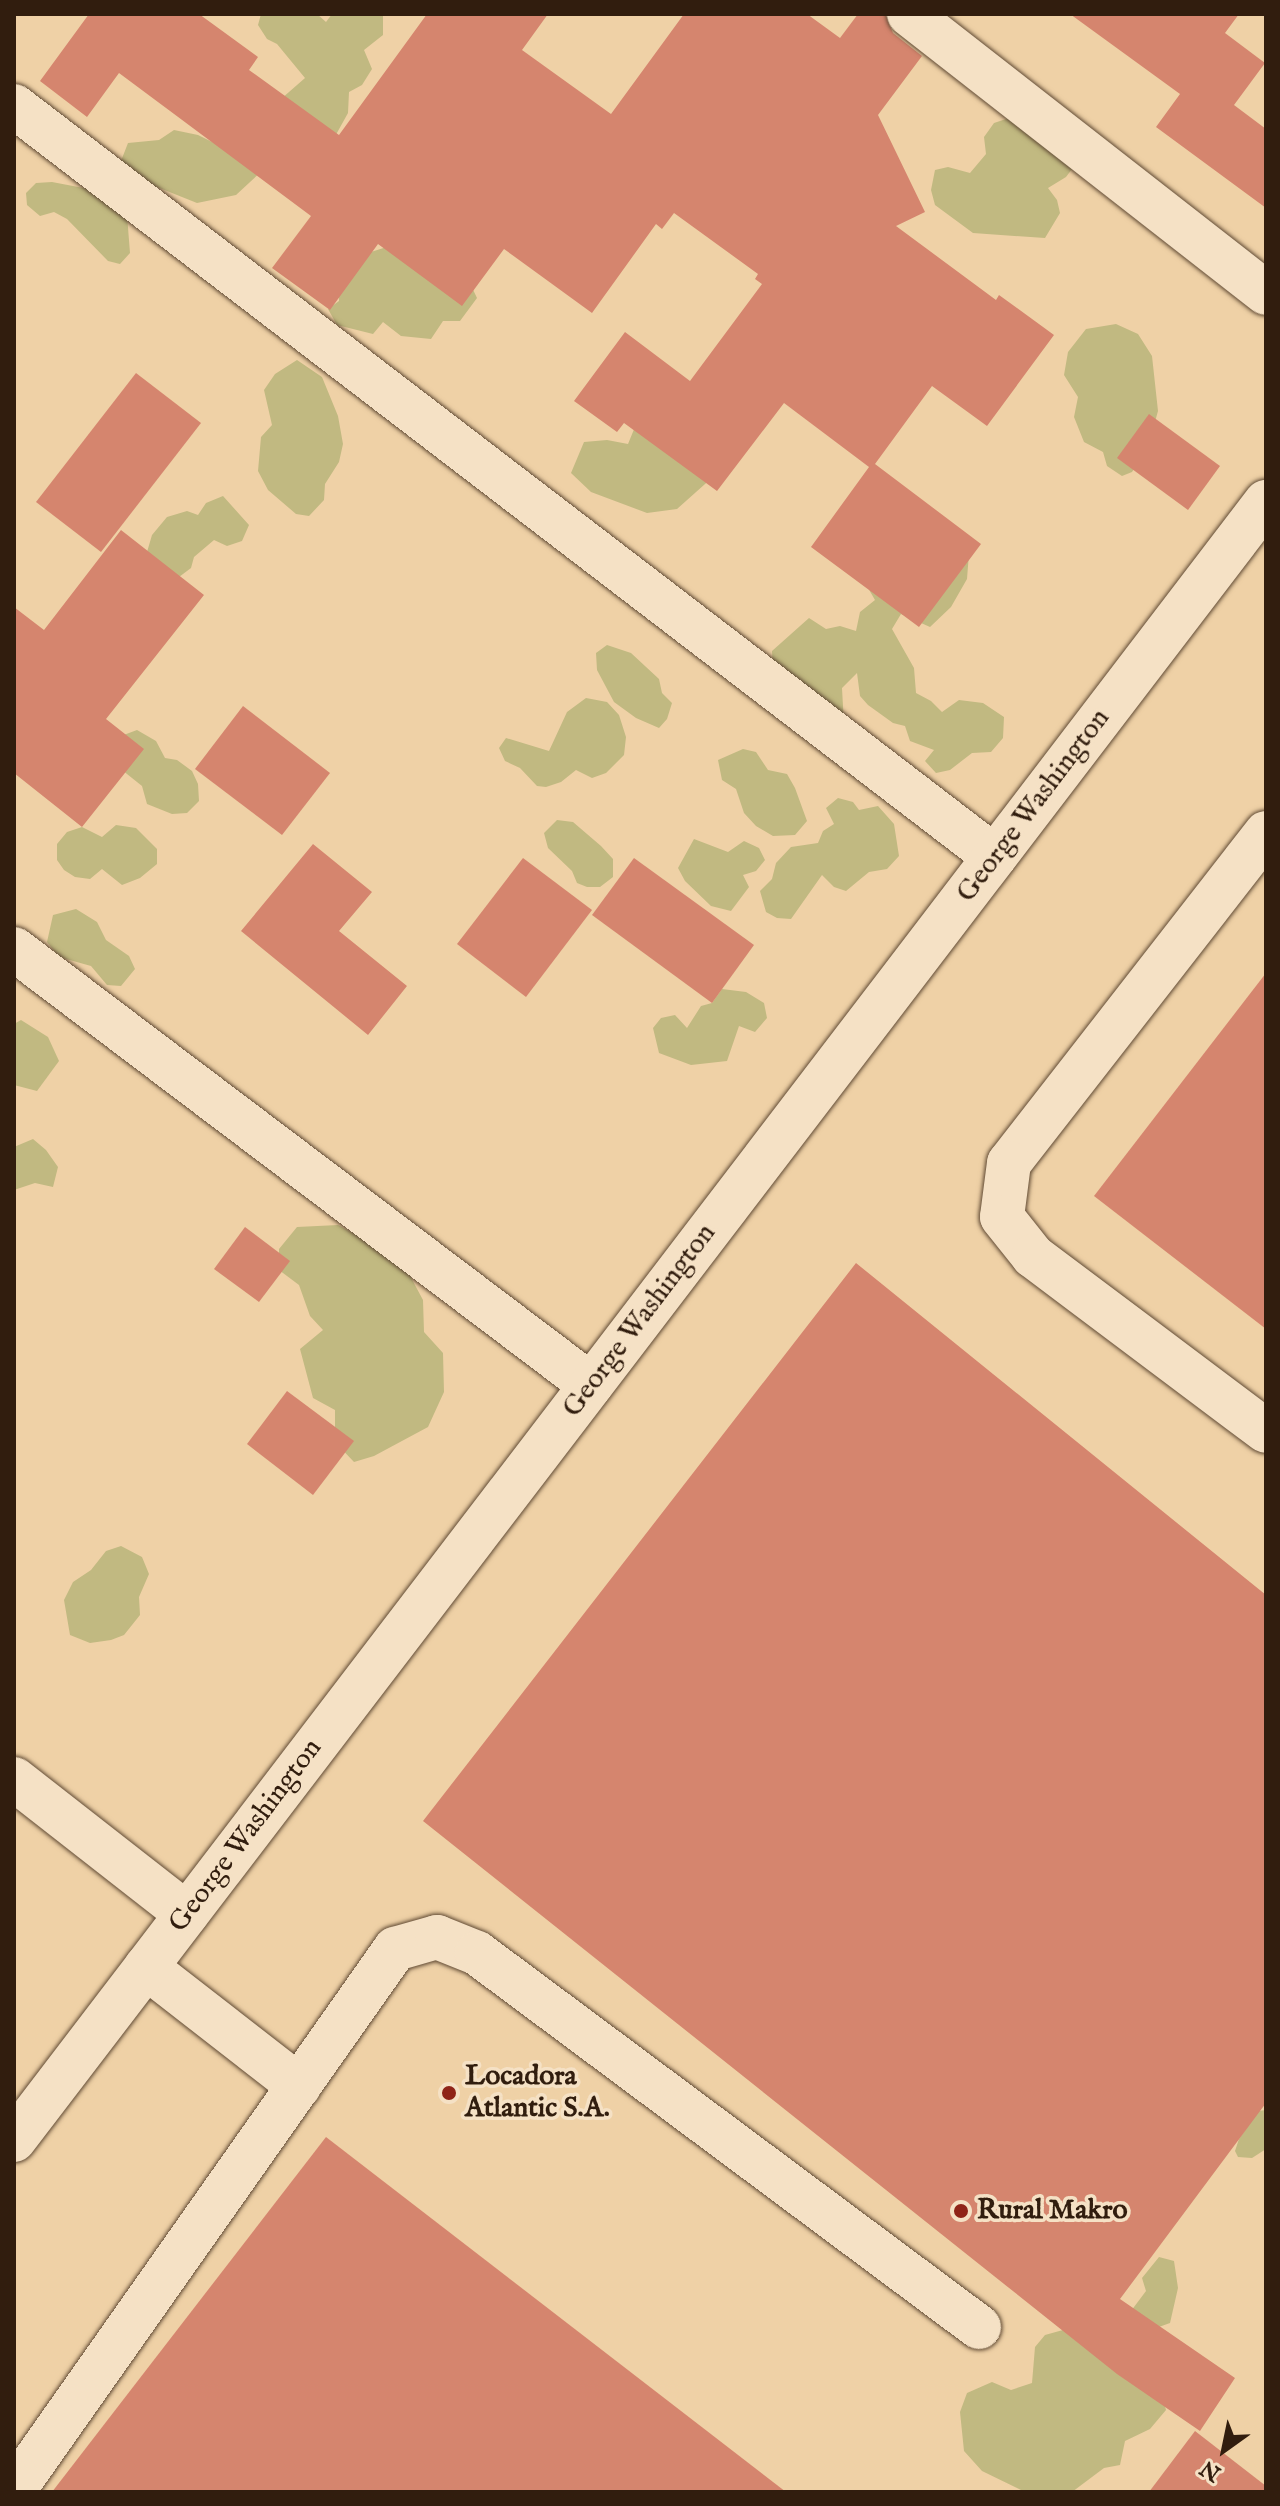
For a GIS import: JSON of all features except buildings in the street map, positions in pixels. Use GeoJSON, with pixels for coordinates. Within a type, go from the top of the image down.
{"type":"FeatureCollection","features":[{"type":"Feature","properties":{"kind":"street"},"geometry":{"type":"LineString","coordinates":[[909,14],[1266,293]]}},
{"type":"Feature","properties":{"kind":"street"},"geometry":{"type":"LineString","coordinates":[[14,106],[995,857]]}},
{"type":"Feature","properties":{"kind":"street","name":"George Washington"},"geometry":{"type":"LineString","coordinates":[[14,2140],[1265,506]]}},
{"type":"Feature","properties":{"kind":"street"},"geometry":{"type":"LineString","coordinates":[[1266,833],[1009,1163],[1002,1217],[1033,1256],[1266,1431]]}},
{"type":"Feature","properties":{"kind":"street"},"geometry":{"type":"LineString","coordinates":[[14,949],[591,1385]]}},
{"type":"Feature","properties":{"kind":"street"},"geometry":{"type":"LineString","coordinates":[[14,1779],[187,1914]]}},
{"type":"Feature","properties":{"kind":"street"},"geometry":{"type":"LineString","coordinates":[[14,2490],[395,1949],[437,1937],[477,1953],[979,2327]]}},
{"type":"Feature","properties":{"kind":"street"},"geometry":{"type":"LineString","coordinates":[[146,1967],[299,2086]]}},
{"type":"Feature","properties":{"kind":"shaded area"},"geometry":{"type":"Polygon","coordinates":[[[261,14],[317,14],[326,22],[332,14],[383,14],[383,35],[364,50],[372,69],[362,85],[349,92],[348,113],[333,140],[273,106],[305,78],[277,44],[267,39],[258,25],[261,14]]]}},
{"type":"Feature","properties":{"kind":"shaded area"},"geometry":{"type":"Polygon","coordinates":[[[1012,117],[1081,157],[1066,177],[1048,188],[1057,200],[1060,213],[1045,238],[973,233],[935,205],[931,190],[935,170],[948,167],[970,173],[986,154],[984,137],[994,123],[1012,117]]]}},
{"type":"Feature","properties":{"kind":"shaded area"},"geometry":{"type":"Polygon","coordinates":[[[174,130],[198,135],[265,168],[236,195],[197,203],[157,187],[145,190],[121,161],[128,143],[159,140],[174,130]]]}},
{"type":"Feature","properties":{"kind":"shaded area"},"geometry":{"type":"Polygon","coordinates":[[[52,182],[99,191],[127,215],[130,253],[120,264],[108,261],[67,219],[54,212],[40,216],[27,205],[26,193],[36,183],[52,182]]]}},
{"type":"Feature","properties":{"kind":"shaded area"},"geometry":{"type":"Polygon","coordinates":[[[399,243],[466,275],[477,298],[460,321],[443,321],[431,339],[401,336],[383,322],[373,334],[337,325],[328,309],[339,301],[338,283],[371,252],[399,243]]]}},
{"type":"Feature","properties":{"kind":"shaded area"},"geometry":{"type":"Polygon","coordinates":[[[1116,324],[1138,334],[1152,356],[1158,411],[1148,447],[1132,472],[1122,476],[1107,466],[1103,452],[1084,442],[1074,417],[1078,397],[1064,375],[1068,352],[1086,329],[1116,324]]]}},
{"type":"Feature","properties":{"kind":"shaded area"},"geometry":{"type":"Polygon","coordinates":[[[297,360],[322,377],[338,416],[343,444],[339,462],[325,484],[324,500],[309,516],[296,514],[268,490],[258,471],[261,437],[272,425],[264,390],[275,374],[297,360]]]}},
{"type":"Feature","properties":{"kind":"shaded area"},"geometry":{"type":"Polygon","coordinates":[[[637,422],[700,448],[727,478],[714,476],[677,509],[647,513],[591,492],[571,473],[584,442],[607,440],[628,444],[637,422]]]}},
{"type":"Feature","properties":{"kind":"shaded area"},"geometry":{"type":"Polygon","coordinates":[[[223,496],[249,525],[242,541],[227,546],[214,540],[194,557],[191,568],[175,580],[147,552],[152,535],[167,517],[187,511],[198,515],[206,503],[223,496]]]}},
{"type":"Feature","properties":{"kind":"shaded area"},"geometry":{"type":"Polygon","coordinates":[[[969,553],[967,579],[951,607],[930,627],[901,614],[892,629],[914,668],[916,693],[942,712],[959,700],[983,703],[1004,717],[1003,738],[991,752],[972,753],[950,770],[936,773],[925,761],[934,750],[910,741],[905,726],[893,723],[868,705],[860,696],[857,673],[842,688],[844,725],[773,667],[772,651],[809,618],[826,629],[840,626],[856,631],[860,612],[875,600],[864,581],[969,553]]]}},
{"type":"Feature","properties":{"kind":"shaded area"},"geometry":{"type":"Polygon","coordinates":[[[607,645],[631,653],[659,679],[662,693],[672,703],[667,719],[659,728],[636,718],[614,702],[597,670],[596,653],[607,645]]]}},
{"type":"Feature","properties":{"kind":"shaded area"},"geometry":{"type":"Polygon","coordinates":[[[586,698],[607,702],[619,715],[626,737],[624,755],[606,773],[592,778],[576,770],[561,782],[546,787],[537,786],[520,768],[505,761],[499,748],[506,738],[549,751],[567,712],[586,698]]]}},
{"type":"Feature","properties":{"kind":"shaded area"},"geometry":{"type":"Polygon","coordinates":[[[137,730],[156,741],[165,758],[177,760],[192,771],[198,784],[199,801],[187,813],[172,814],[147,804],[142,786],[122,770],[121,736],[137,730]]]}},
{"type":"Feature","properties":{"kind":"shaded area"},"geometry":{"type":"Polygon","coordinates":[[[743,749],[756,752],[768,770],[787,774],[807,821],[795,835],[773,836],[756,826],[744,813],[736,789],[722,780],[718,760],[743,749]]]}},
{"type":"Feature","properties":{"kind":"shaded area"},"geometry":{"type":"Polygon","coordinates":[[[838,798],[853,802],[859,810],[878,806],[894,824],[899,856],[887,869],[869,872],[846,891],[834,887],[822,875],[791,919],[777,918],[766,912],[760,891],[772,879],[776,863],[791,847],[818,843],[823,831],[834,824],[826,808],[838,798]]]}},
{"type":"Feature","properties":{"kind":"shaded area"},"geometry":{"type":"Polygon","coordinates":[[[557,820],[573,822],[601,846],[613,859],[613,877],[600,887],[577,883],[572,871],[548,848],[544,833],[557,820]]]}},
{"type":"Feature","properties":{"kind":"shaded area"},"geometry":{"type":"Polygon","coordinates":[[[116,825],[136,828],[157,849],[157,864],[140,878],[122,885],[102,869],[90,879],[75,877],[64,870],[57,860],[57,844],[67,832],[82,827],[102,837],[116,825]]]}},
{"type":"Feature","properties":{"kind":"shaded area"},"geometry":{"type":"Polygon","coordinates":[[[694,839],[728,852],[744,841],[759,848],[765,860],[756,871],[743,875],[749,887],[731,911],[711,906],[685,881],[678,868],[694,839]]]}},
{"type":"Feature","properties":{"kind":"shaded area"},"geometry":{"type":"Polygon","coordinates":[[[76,909],[97,922],[106,940],[129,956],[135,969],[121,986],[107,985],[91,966],[59,957],[47,942],[53,915],[76,909]]]}},
{"type":"Feature","properties":{"kind":"shaded area"},"geometry":{"type":"Polygon","coordinates":[[[722,989],[746,992],[764,1003],[767,1018],[755,1032],[739,1026],[727,1061],[691,1065],[659,1053],[653,1028],[661,1018],[675,1015],[687,1028],[701,1006],[712,1003],[722,989]]]}},
{"type":"Feature","properties":{"kind":"shaded area"},"geometry":{"type":"Polygon","coordinates":[[[21,1020],[48,1037],[59,1061],[37,1091],[14,1085],[14,1024],[21,1020]]]}},
{"type":"Feature","properties":{"kind":"shaded area"},"geometry":{"type":"Polygon","coordinates":[[[33,1139],[58,1167],[53,1187],[35,1183],[14,1190],[14,1147],[33,1139]]]}},
{"type":"Feature","properties":{"kind":"shaded area"},"geometry":{"type":"Polygon","coordinates":[[[338,1225],[401,1259],[423,1300],[424,1332],[443,1353],[444,1392],[428,1427],[374,1456],[354,1462],[335,1442],[335,1410],[313,1398],[300,1349],[323,1330],[310,1316],[299,1285],[279,1270],[279,1249],[297,1227],[338,1225]]]}},
{"type":"Feature","properties":{"kind":"shaded area"},"geometry":{"type":"Polygon","coordinates":[[[121,1546],[142,1557],[149,1574],[139,1597],[140,1615],[124,1635],[111,1640],[90,1643],[70,1635],[64,1600],[73,1582],[91,1570],[106,1551],[121,1546]]]}},
{"type":"Feature","properties":{"kind":"shaded area"},"geometry":{"type":"Polygon","coordinates":[[[1266,2110],[1266,2149],[1252,2158],[1238,2157],[1235,2151],[1239,2139],[1258,2111],[1266,2110]]]}},
{"type":"Feature","properties":{"kind":"shaded area"},"geometry":{"type":"Polygon","coordinates":[[[1159,2257],[1174,2261],[1178,2288],[1170,2323],[1156,2328],[1160,2387],[1166,2410],[1150,2429],[1125,2441],[1120,2465],[1104,2468],[1072,2492],[1025,2492],[982,2471],[964,2451],[960,2412],[967,2393],[992,2382],[1011,2390],[1032,2383],[1035,2347],[1045,2335],[1131,2311],[1146,2291],[1142,2278],[1159,2257]]]}},
{"type":"Feature","properties":{"kind":"place","name":"Locadora Atlantic S.A."},"geometry":{"type":"Point","coordinates":[449,2093]}},
{"type":"Feature","properties":{"kind":"place","name":"Rural Makro"},"geometry":{"type":"Point","coordinates":[961,2211]}}]}
